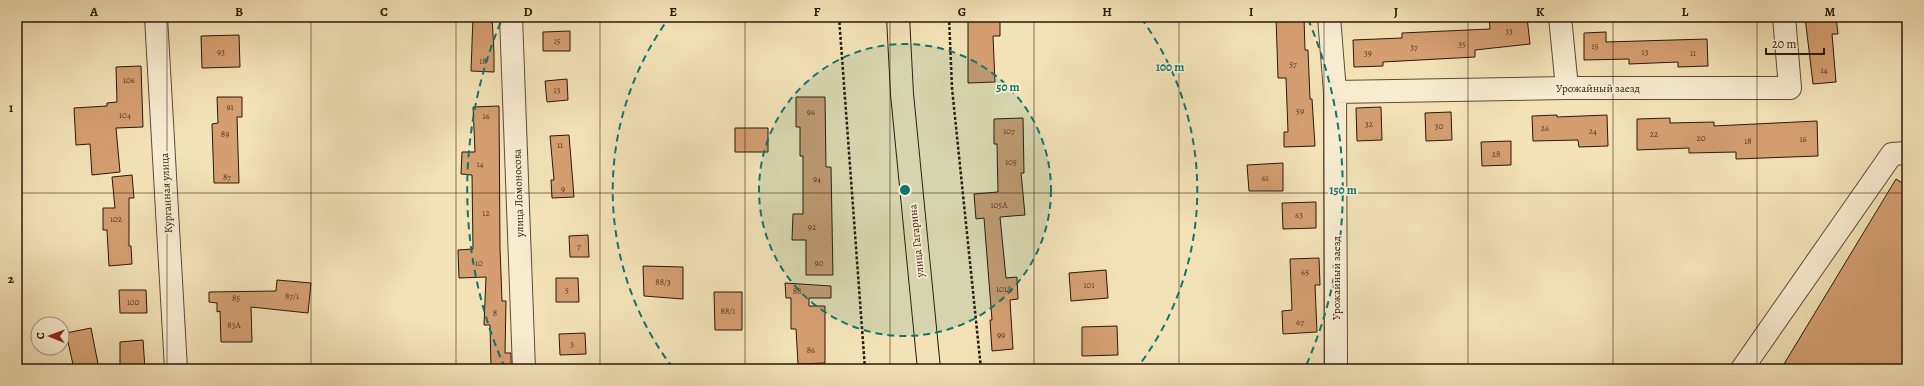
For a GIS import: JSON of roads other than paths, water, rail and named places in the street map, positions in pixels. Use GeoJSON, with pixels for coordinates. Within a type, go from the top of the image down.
{"type":"FeatureCollection","features":[{"type":"Feature","properties":{"kind":"main road","name":"улица Гагарина"},"geometry":{"type":"LineString","coordinates":[[898,17],[902,94],[928,369]]}},
{"type":"Feature","properties":{"kind":"street","name":"Курганная улица"},"geometry":{"type":"LineString","coordinates":[[156,17],[176,369]]}},
{"type":"Feature","properties":{"kind":"street","name":"улица Ломоносова"},"geometry":{"type":"LineString","coordinates":[[511,17],[524,369]]}},
{"type":"Feature","properties":{"kind":"street","name":"Урожайный заезд"},"geometry":{"type":"LineString","coordinates":[[1329,17],[1335,92],[1336,369]]}},
{"type":"Feature","properties":{"kind":"street"},"geometry":{"type":"LineString","coordinates":[[1560,17],[1567,88]]}},
{"type":"Feature","properties":{"kind":"street","name":"Урожайный заезд"},"geometry":{"type":"LineString","coordinates":[[1335,92],[1567,88],[1790,88],[1784,17]]}},
{"type":"Feature","properties":{"kind":"street"},"geometry":{"type":"LineString","coordinates":[[1742,369],[1892,154],[1907,153]]}}]}
